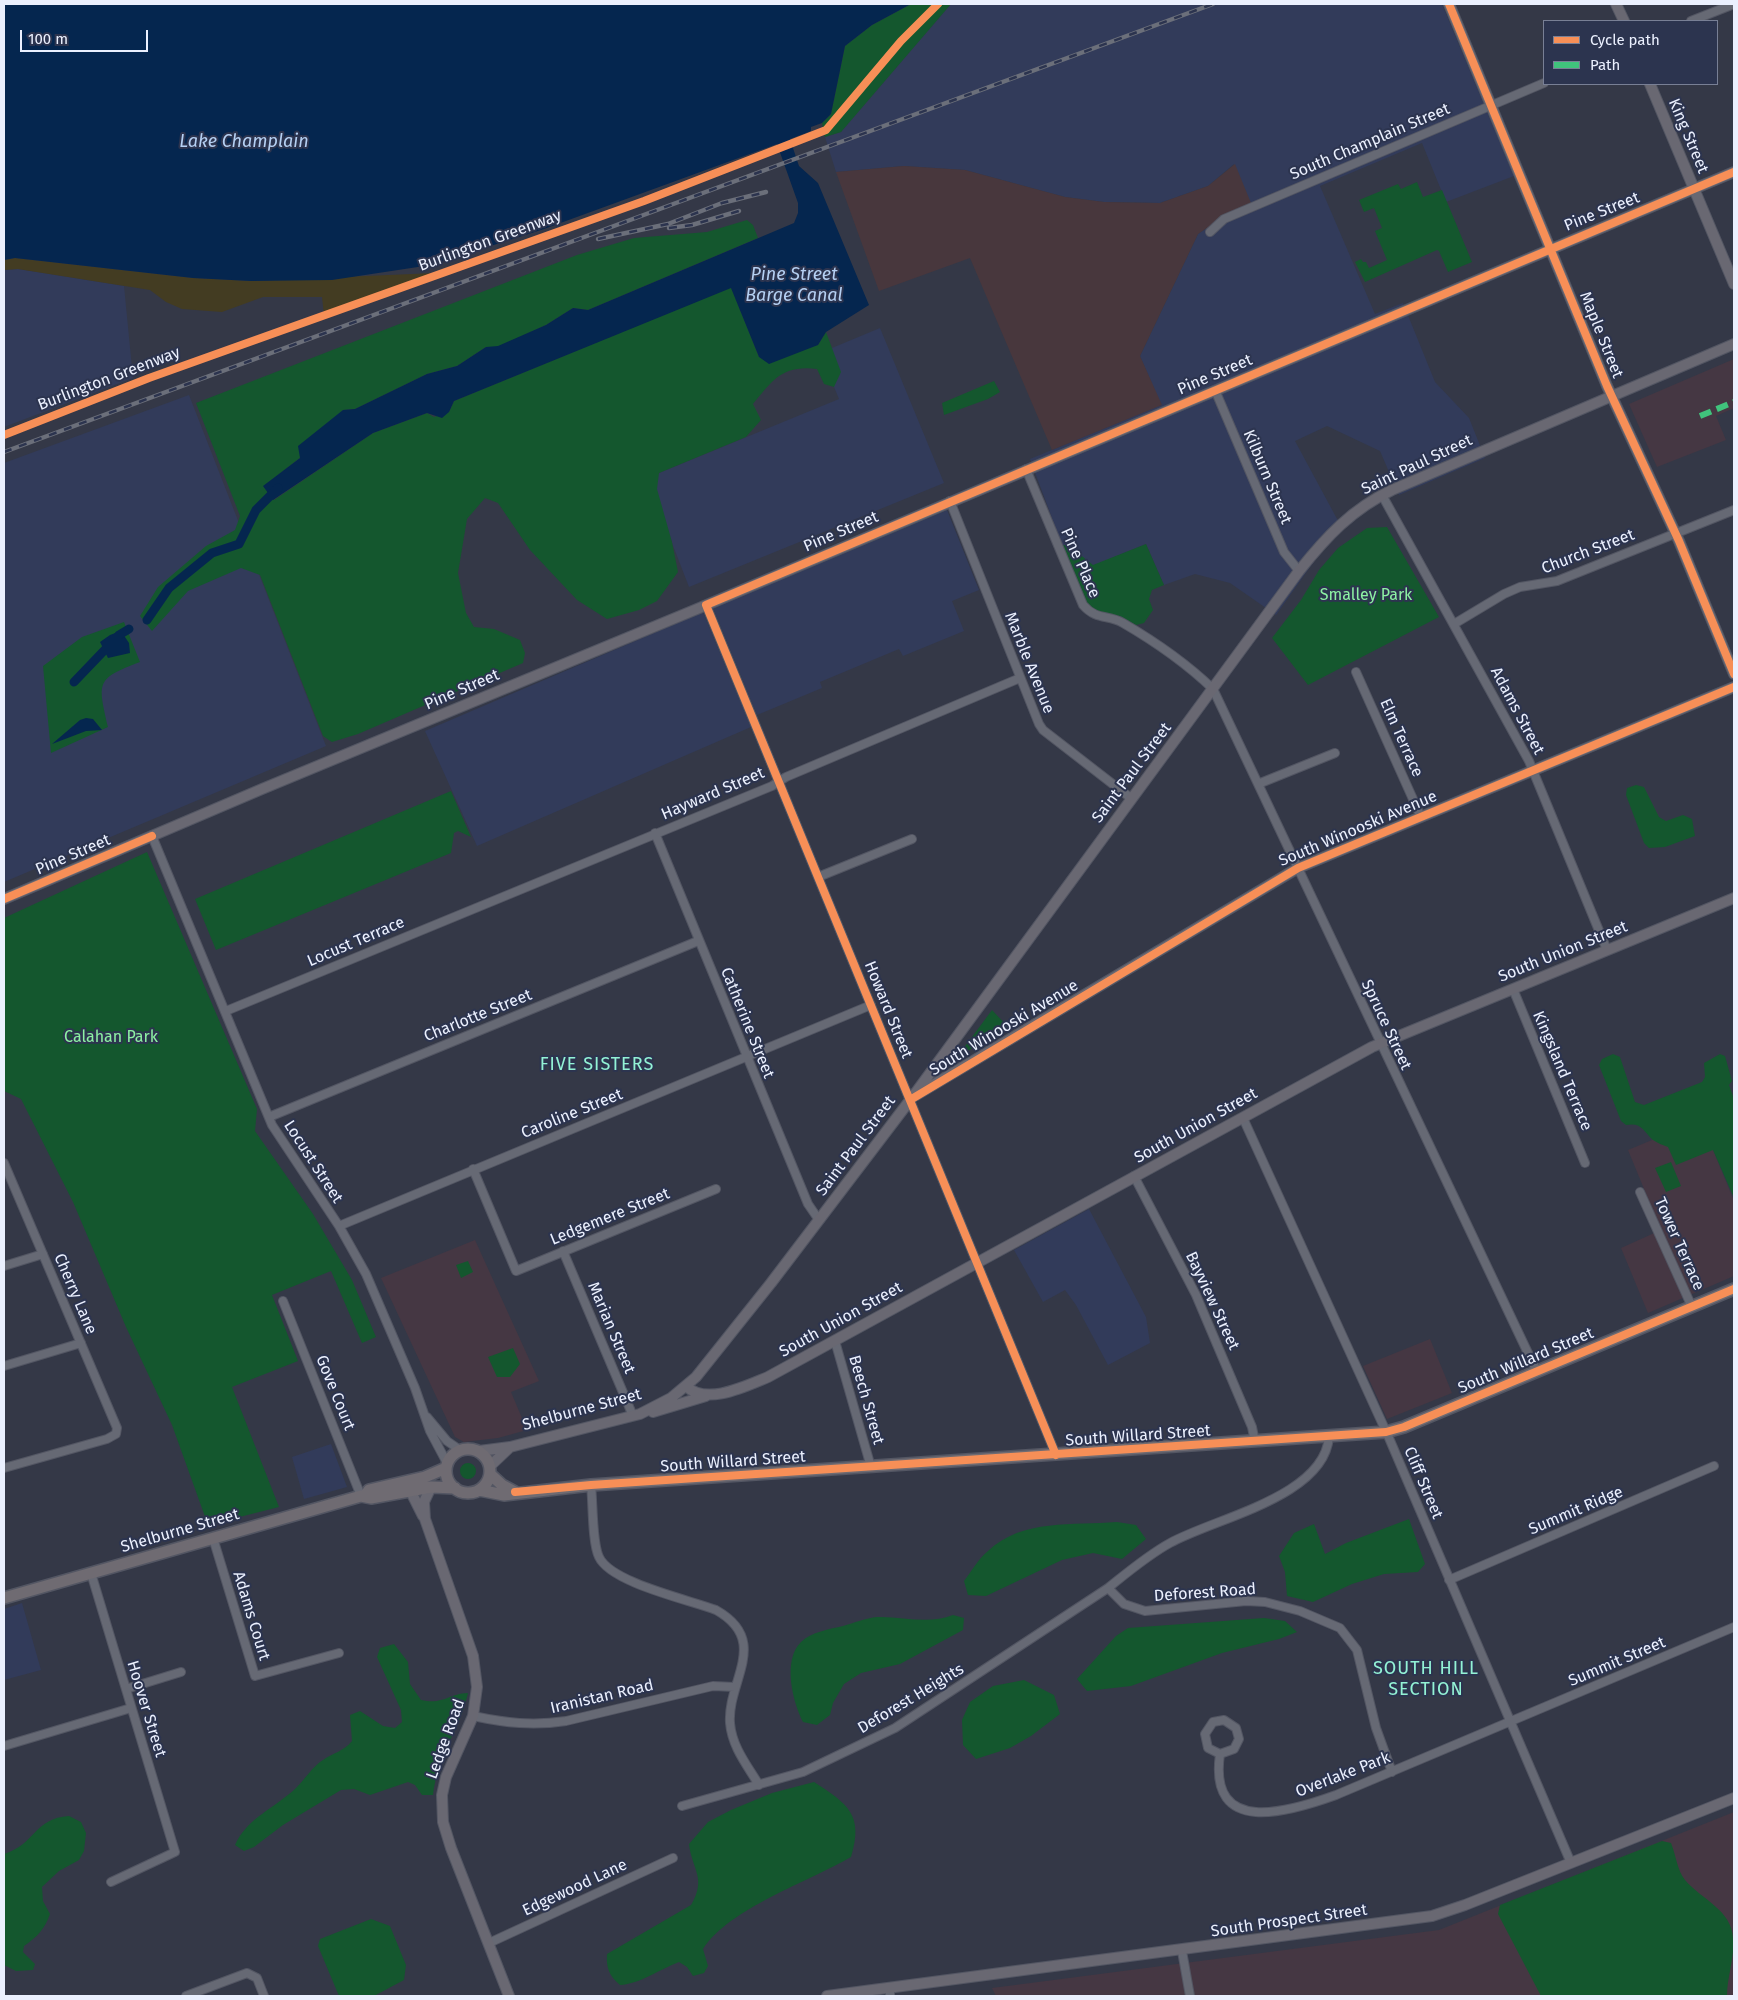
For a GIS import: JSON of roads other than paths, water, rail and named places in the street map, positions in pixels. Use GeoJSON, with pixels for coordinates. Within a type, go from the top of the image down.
{"type":"FeatureCollection","features":[{"type":"Feature","properties":{"kind":"main road","name":"Maple Street"},"geometry":{"type":"LineString","coordinates":[[1449,4],[1612,396],[1675,533],[1734,674]]}},
{"type":"Feature","properties":{"kind":"main road"},"geometry":{"type":"LineString","coordinates":[[1616,4],[1624,20]]}},
{"type":"Feature","properties":{"kind":"main road","name":"King Street"},"geometry":{"type":"LineString","coordinates":[[1650,85],[1734,284]]}},
{"type":"Feature","properties":{"kind":"main road","name":"Pine Street"},"geometry":{"type":"LineString","coordinates":[[4,899],[1734,172]]}},
{"type":"Feature","properties":{"kind":"main road","name":"Saint Paul Street"},"geometry":{"type":"LineString","coordinates":[[686,1386],[713,1358],[910,1100],[1299,571],[1334,529],[1358,509],[1382,495],[1734,344]]}},
{"type":"Feature","properties":{"kind":"main road","name":"South Winooski Avenue"},"geometry":{"type":"LineString","coordinates":[[910,1100],[1298,868],[1734,687]]}},
{"type":"Feature","properties":{"kind":"main road","name":"South Union Street"},"geometry":{"type":"LineString","coordinates":[[636,1415],[662,1410],[768,1377],[1380,1043],[1734,898]]}},
{"type":"Feature","properties":{"kind":"main road","name":"South Willard Street"},"geometry":{"type":"LineString","coordinates":[[479,1490],[498,1494],[591,1485],[1386,1432],[1404,1427],[1734,1289]]}},
{"type":"Feature","properties":{"kind":"main road"},"geometry":{"type":"LineString","coordinates":[[686,1386],[696,1394],[712,1395]]}},
{"type":"Feature","properties":{"kind":"main road","name":"Shelburne Street"},"geometry":{"type":"LineString","coordinates":[[4,1598],[363,1496],[371,1498],[411,1486],[447,1466],[452,1455],[460,1450],[479,1451],[510,1447],[636,1415],[671,1398],[686,1386]]}},
{"type":"Feature","properties":{"kind":"main road","name":"Shelburne Street"},"geometry":{"type":"LineString","coordinates":[[411,1486],[455,1488],[463,1492],[479,1490],[486,1484],[490,1470],[510,1447]]}},
{"type":"Feature","properties":{"kind":"main road"},"geometry":{"type":"LineString","coordinates":[[479,1451],[486,1458],[490,1470],[502,1486],[515,1492]]}},
{"type":"Feature","properties":{"kind":"main road"},"geometry":{"type":"LineString","coordinates":[[447,1466],[448,1479],[455,1488]]}},
{"type":"Feature","properties":{"kind":"main road","name":"Ledge Road"},"geometry":{"type":"LineString","coordinates":[[411,1486],[425,1519],[475,1665],[477,1687],[473,1716],[446,1776],[442,1795],[442,1813],[451,1848],[509,1996]]}},
{"type":"Feature","properties":{"kind":"main road","name":"Ledge Road"},"geometry":{"type":"LineString","coordinates":[[425,1519],[424,1502],[431,1487]]}},
{"type":"Feature","properties":{"kind":"main road","name":"South Prospect Street"},"geometry":{"type":"LineString","coordinates":[[827,1996],[890,1992],[1432,1916],[1734,1798]]}},
{"type":"Feature","properties":{"kind":"street"},"geometry":{"type":"LineString","coordinates":[[1694,20],[1734,4]]}},
{"type":"Feature","properties":{"kind":"street","name":"South Champlain Street"},"geometry":{"type":"LineString","coordinates":[[1210,232],[1224,219],[1543,84]]}},
{"type":"Feature","properties":{"kind":"street","name":"Kilburn Street"},"geometry":{"type":"LineString","coordinates":[[1215,390],[1284,552],[1299,571]]}},
{"type":"Feature","properties":{"kind":"street","name":"Pine Place"},"geometry":{"type":"LineString","coordinates":[[1026,469],[1083,606],[1096,617],[1114,619],[1134,629],[1213,689]]}},
{"type":"Feature","properties":{"kind":"street","name":"Adams Street"},"geometry":{"type":"LineString","coordinates":[[1382,495],[1533,770],[1607,950]]}},
{"type":"Feature","properties":{"kind":"street","name":"Marble Avenue"},"geometry":{"type":"LineString","coordinates":[[950,501],[1020,678],[1043,730],[1132,799]]}},
{"type":"Feature","properties":{"kind":"street","name":"Church Street"},"geometry":{"type":"LineString","coordinates":[[1454,624],[1504,594],[1520,587],[1557,581],[1734,510]]}},
{"type":"Feature","properties":{"kind":"street","name":"Howard Street"},"geometry":{"type":"LineString","coordinates":[[706,605],[1056,1455]]}},
{"type":"Feature","properties":{"kind":"street","name":"Elm Terrace"},"geometry":{"type":"LineString","coordinates":[[1356,672],[1420,817]]}},
{"type":"Feature","properties":{"kind":"street","name":"Hayward Street"},"geometry":{"type":"LineString","coordinates":[[498,898],[1020,678]]}},
{"type":"Feature","properties":{"kind":"street","name":"Spruce Street"},"geometry":{"type":"LineString","coordinates":[[1213,689],[1537,1372]]}},
{"type":"Feature","properties":{"kind":"street"},"geometry":{"type":"LineString","coordinates":[[1258,784],[1335,753]]}},
{"type":"Feature","properties":{"kind":"street","name":"Catherine Street"},"geometry":{"type":"LineString","coordinates":[[655,833],[808,1204],[819,1220]]}},
{"type":"Feature","properties":{"kind":"street","name":"Locust Street"},"geometry":{"type":"LineString","coordinates":[[152,836],[269,1117],[279,1138],[339,1226],[366,1274],[430,1432],[447,1466]]}},
{"type":"Feature","properties":{"kind":"street"},"geometry":{"type":"LineString","coordinates":[[818,877],[912,839]]}},
{"type":"Feature","properties":{"kind":"street","name":"Locust Terrace"},"geometry":{"type":"LineString","coordinates":[[226,1011],[498,898]]}},
{"type":"Feature","properties":{"kind":"street","name":"Charlotte Street"},"geometry":{"type":"LineString","coordinates":[[269,1117],[698,941]]}},
{"type":"Feature","properties":{"kind":"street","name":"Kingsland Terrace"},"geometry":{"type":"LineString","coordinates":[[1513,989],[1585,1163]]}},
{"type":"Feature","properties":{"kind":"street","name":"Caroline Street"},"geometry":{"type":"LineString","coordinates":[[339,1226],[871,1005]]}},
{"type":"Feature","properties":{"kind":"street","name":"Cliff Street"},"geometry":{"type":"LineString","coordinates":[[1242,1118],[1386,1432],[1571,1863]]}},
{"type":"Feature","properties":{"kind":"street","name":"Cherry Lane"},"geometry":{"type":"LineString","coordinates":[[4,1163],[116,1422],[117,1431],[114,1436],[4,1468]]}},
{"type":"Feature","properties":{"kind":"street","name":"Ledgemere Street"},"geometry":{"type":"LineString","coordinates":[[473,1169],[516,1271],[716,1189]]}},
{"type":"Feature","properties":{"kind":"street","name":"Bayview Street"},"geometry":{"type":"LineString","coordinates":[[1134,1176],[1196,1295],[1252,1427],[1255,1442]]}},
{"type":"Feature","properties":{"kind":"street","name":"Tower Terrace"},"geometry":{"type":"LineString","coordinates":[[1640,1192],[1692,1307]]}},
{"type":"Feature","properties":{"kind":"street","name":"Marian Street"},"geometry":{"type":"LineString","coordinates":[[563,1251],[636,1415]]}},
{"type":"Feature","properties":{"kind":"street"},"geometry":{"type":"LineString","coordinates":[[4,1266],[43,1254]]}},
{"type":"Feature","properties":{"kind":"street","name":"Gove Court"},"geometry":{"type":"LineString","coordinates":[[283,1301],[363,1496]]}},
{"type":"Feature","properties":{"kind":"street","name":"Beech Street"},"geometry":{"type":"LineString","coordinates":[[835,1341],[871,1467]]}},
{"type":"Feature","properties":{"kind":"street"},"geometry":{"type":"LineString","coordinates":[[4,1366],[81,1343]]}},
{"type":"Feature","properties":{"kind":"street","name":"Locust Street"},"geometry":{"type":"LineString","coordinates":[[425,1416],[447,1441],[460,1450]]}},
{"type":"Feature","properties":{"kind":"street"},"geometry":{"type":"LineString","coordinates":[[1108,1588],[1170,1543],[1278,1496],[1296,1486],[1320,1464],[1327,1452],[1329,1437]]}},
{"type":"Feature","properties":{"kind":"street","name":"Summit Ridge"},"geometry":{"type":"LineString","coordinates":[[1449,1580],[1714,1466]]}},
{"type":"Feature","properties":{"kind":"street"},"geometry":{"type":"LineString","coordinates":[[591,1485],[596,1547],[600,1559],[608,1568],[636,1583],[716,1610],[731,1621],[741,1638],[744,1657],[741,1676],[735,1687],[730,1706],[732,1734],[738,1751],[759,1785]]}},
{"type":"Feature","properties":{"kind":"street","name":"Adams Court"},"geometry":{"type":"LineString","coordinates":[[213,1538],[255,1676],[339,1653]]}},
{"type":"Feature","properties":{"kind":"street","name":"Hoover Street"},"geometry":{"type":"LineString","coordinates":[[91,1573],[175,1852],[111,1882]]}},
{"type":"Feature","properties":{"kind":"street","name":"Deforest Road"},"geometry":{"type":"LineString","coordinates":[[1108,1588],[1124,1604],[1144,1611],[1246,1601],[1265,1602],[1300,1611],[1340,1628],[1357,1650],[1376,1728],[1392,1772]]}},
{"type":"Feature","properties":{"kind":"street","name":"Deforest Heights"},"geometry":{"type":"LineString","coordinates":[[682,1806],[803,1772],[904,1723],[1108,1588]]}},
{"type":"Feature","properties":{"kind":"street","name":"Summit Street"},"geometry":{"type":"LineString","coordinates":[[1510,1721],[1734,1627]]}},
{"type":"Feature","properties":{"kind":"street"},"geometry":{"type":"LineString","coordinates":[[126,1689],[181,1672]]}},
{"type":"Feature","properties":{"kind":"street","name":"Iranistan Road"},"geometry":{"type":"LineString","coordinates":[[473,1716],[508,1724],[542,1724],[713,1686],[735,1687]]}},
{"type":"Feature","properties":{"kind":"street"},"geometry":{"type":"LineString","coordinates":[[4,1746],[131,1708]]}},
{"type":"Feature","properties":{"kind":"street"},"geometry":{"type":"LineString","coordinates":[[1224,1720],[1236,1728],[1239,1739],[1231,1752],[1220,1754],[1208,1748],[1205,1734],[1213,1722],[1224,1720]]}},
{"type":"Feature","properties":{"kind":"street","name":"Overlake Park"},"geometry":{"type":"LineString","coordinates":[[1220,1754],[1219,1780],[1225,1796],[1240,1810],[1253,1813],[1287,1810],[1316,1802],[1392,1772],[1510,1721]]}},
{"type":"Feature","properties":{"kind":"street","name":"Edgewood Lane"},"geometry":{"type":"LineString","coordinates":[[489,1943],[673,1858]]}},
{"type":"Feature","properties":{"kind":"street"},"geometry":{"type":"LineString","coordinates":[[1182,1951],[1190,1996]]}},
{"type":"Feature","properties":{"kind":"street"},"geometry":{"type":"LineString","coordinates":[[186,1996],[246,1973],[257,1978],[264,1996]]}},
{"type":"Feature","properties":{"kind":"water","name":"Lake Champlain"},"geometry":{"type":"Polygon","coordinates":[[[4,4],[911,4],[872,25],[845,46],[831,114],[822,123],[811,127],[811,131],[790,139],[799,166],[818,183],[869,305],[826,332],[818,345],[769,364],[759,357],[731,288],[454,401],[449,412],[442,418],[427,413],[373,433],[273,500],[263,486],[300,458],[298,446],[343,410],[355,409],[427,374],[457,366],[486,347],[498,346],[546,325],[573,308],[588,310],[794,223],[798,213],[798,203],[777,144],[544,229],[431,265],[332,280],[251,281],[193,278],[15,258],[4,260],[4,4]]]}},
{"type":"Feature","properties":{"kind":"water"},"geometry":{"type":"Polygon","coordinates":[[[121,631],[129,643],[130,653],[108,658],[100,642],[110,635],[121,631]]]}},
{"type":"Feature","properties":{"kind":"water"},"geometry":{"type":"Polygon","coordinates":[[[86,718],[93,719],[102,730],[86,731],[52,744],[80,720],[86,718]]]}},
{"type":"Feature","properties":{"kind":"waterway","name":"Pine Street Barge Canal"},"geometry":{"type":"LineString","coordinates":[[147,620],[169,588],[212,553],[239,544],[256,510],[278,488]]}},
{"type":"Feature","properties":{"kind":"waterway","name":"Pine Street Barge Canal"},"geometry":{"type":"LineString","coordinates":[[74,682],[119,635],[129,629]]}},
{"type":"Feature","properties":{"kind":"railway"},"geometry":{"type":"LineString","coordinates":[[4,452],[1213,4]]}},
{"type":"Feature","properties":{"kind":"railway"},"geometry":{"type":"LineString","coordinates":[[598,239],[668,224],[722,203],[766,192]]}},
{"type":"Feature","properties":{"kind":"railway"},"geometry":{"type":"LineString","coordinates":[[669,228],[692,225],[739,211]]}},
{"type":"Feature","properties":{"kind":"district","name":"FIVE SISTERS"},"geometry":{"type":"Point","coordinates":[597,1065]}},
{"type":"Feature","properties":{"kind":"district","name":"SOUTH HILL SECTION"},"geometry":{"type":"Point","coordinates":[1426,1679]}},
{"type":"Feature","properties":{"kind":"park label","name":"Smalley Park"},"geometry":{"type":"Point","coordinates":[1366,596]}},
{"type":"Feature","properties":{"kind":"park label","name":"Calahan Park"},"geometry":{"type":"Point","coordinates":[111,1038]}}]}
